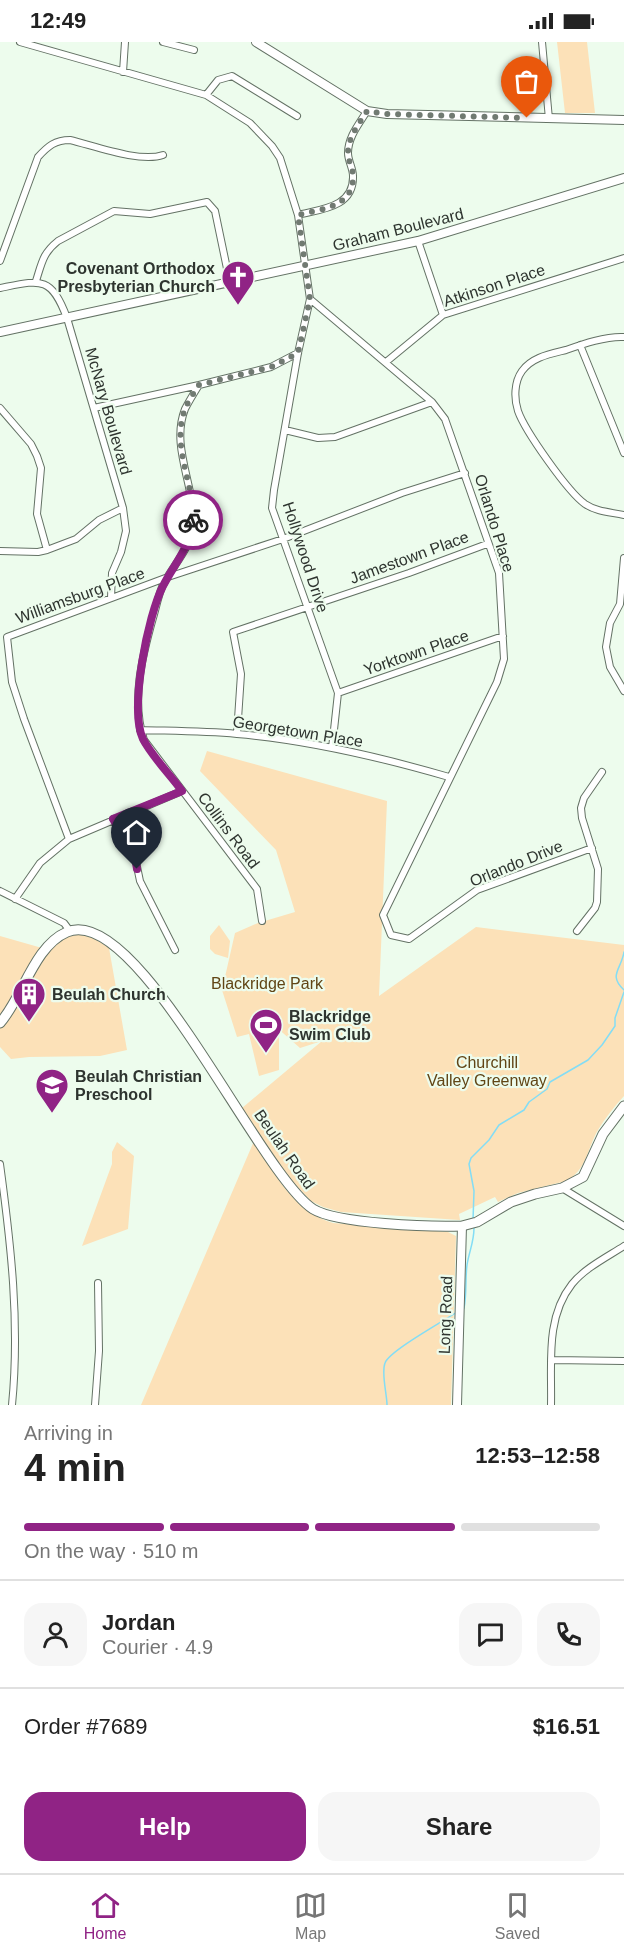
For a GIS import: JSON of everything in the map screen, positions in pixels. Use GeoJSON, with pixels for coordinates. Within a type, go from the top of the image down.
{"type":"FeatureCollection","features":[{"type":"Feature","properties":{"kind":"main road","name":"Beulah Road"},"geometry":{"type":"LineString","coordinates":[[70,931],[85,930],[99,935],[114,946],[149,981],[199,1050],[290,1186],[306,1204],[327,1216],[344,1219],[464,1225],[480,1220],[511,1202],[562,1188],[583,1177],[603,1134],[624,1106]]}},
{"type":"Feature","properties":{"kind":"main road"},"geometry":{"type":"LineString","coordinates":[[0,1023],[48,947],[55,939],[70,931]]}},
{"type":"Feature","properties":{"kind":"street","name":"Hollywood Drive"},"geometry":{"type":"LineString","coordinates":[[20,42],[206,95],[250,123],[280,158],[298,215],[310,299],[298,353],[272,508],[338,693],[332,748]]}},
{"type":"Feature","properties":{"kind":"street"},"geometry":{"type":"LineString","coordinates":[[123,72],[125,42]]}},
{"type":"Feature","properties":{"kind":"street"},"geometry":{"type":"LineString","coordinates":[[163,42],[194,50]]}},
{"type":"Feature","properties":{"kind":"street"},"geometry":{"type":"LineString","coordinates":[[256,42],[367,111],[387,114],[624,120]]}},
{"type":"Feature","properties":{"kind":"street"},"geometry":{"type":"LineString","coordinates":[[542,42],[549,119]]}},
{"type":"Feature","properties":{"kind":"street"},"geometry":{"type":"LineString","coordinates":[[206,95],[218,80],[232,76],[297,116]]}},
{"type":"Feature","properties":{"kind":"street"},"geometry":{"type":"LineString","coordinates":[[298,215],[337,204],[348,197],[353,188],[353,173],[348,154],[351,137],[367,111]]}},
{"type":"Feature","properties":{"kind":"street"},"geometry":{"type":"LineString","coordinates":[[0,261],[39,157],[47,147],[58,141],[70,140],[142,158],[155,158],[163,155]]}},
{"type":"Feature","properties":{"kind":"street","name":"Graham Boulevard"},"geometry":{"type":"LineString","coordinates":[[0,332],[418,241],[624,178]]}},
{"type":"Feature","properties":{"kind":"street"},"geometry":{"type":"LineString","coordinates":[[0,288],[36,281],[45,252],[50,247],[114,211],[150,214],[207,202],[215,211],[230,283]]}},
{"type":"Feature","properties":{"kind":"street"},"geometry":{"type":"LineString","coordinates":[[418,241],[443,315]]}},
{"type":"Feature","properties":{"kind":"street","name":"Atkinson Place"},"geometry":{"type":"LineString","coordinates":[[386,362],[443,315],[624,258]]}},
{"type":"Feature","properties":{"kind":"street","name":"McNary Boulevard"},"geometry":{"type":"LineString","coordinates":[[36,281],[52,289],[62,303],[123,508],[126,531],[121,552],[112,573],[111,598]]}},
{"type":"Feature","properties":{"kind":"street","name":"Orlando Place"},"geometry":{"type":"LineString","coordinates":[[310,299],[432,402],[445,419],[498,573],[504,659],[496,682],[383,915],[391,935]]}},
{"type":"Feature","properties":{"kind":"street"},"geometry":{"type":"LineString","coordinates":[[624,337],[580,345],[536,359],[521,372],[516,388],[517,406],[531,436],[570,490],[594,510],[624,515]]}},
{"type":"Feature","properties":{"kind":"street"},"geometry":{"type":"LineString","coordinates":[[580,345],[624,453]]}},
{"type":"Feature","properties":{"kind":"street"},"geometry":{"type":"LineString","coordinates":[[94,408],[271,367],[298,353]]}},
{"type":"Feature","properties":{"kind":"street","name":"Collins Road"},"geometry":{"type":"LineString","coordinates":[[199,385],[186,408],[180,438],[193,508],[192,529],[186,549],[161,589],[143,654],[138,688],[140,730],[144,740],[257,889],[262,921]]}},
{"type":"Feature","properties":{"kind":"street"},"geometry":{"type":"LineString","coordinates":[[285,430],[318,438],[335,437],[432,402]]}},
{"type":"Feature","properties":{"kind":"street"},"geometry":{"type":"LineString","coordinates":[[0,408],[31,444],[41,468],[37,514],[47,550]]}},
{"type":"Feature","properties":{"kind":"street","name":"Williamsburg Place"},"geometry":{"type":"LineString","coordinates":[[69,839],[27,730],[12,682],[7,637],[168,577],[283,539],[402,493],[465,473]]}},
{"type":"Feature","properties":{"kind":"street"},"geometry":{"type":"LineString","coordinates":[[0,551],[38,552],[47,550],[76,539],[99,520],[123,508]]}},
{"type":"Feature","properties":{"kind":"street","name":"Jamestown Place"},"geometry":{"type":"LineString","coordinates":[[237,734],[241,674],[232,632],[409,573],[487,544]]}},
{"type":"Feature","properties":{"kind":"street"},"geometry":{"type":"LineString","coordinates":[[624,558],[622,603],[610,623],[606,647],[610,667],[624,691]]}},
{"type":"Feature","properties":{"kind":"street","name":"Yorktown Place"},"geometry":{"type":"LineString","coordinates":[[338,693],[503,636]]}},
{"type":"Feature","properties":{"kind":"street","name":"Georgetown Place"},"geometry":{"type":"LineString","coordinates":[[140,730],[237,734],[332,748],[449,777]]}},
{"type":"Feature","properties":{"kind":"street"},"geometry":{"type":"LineString","coordinates":[[577,931],[597,902],[598,869],[581,808],[584,798],[602,772]]}},
{"type":"Feature","properties":{"kind":"street"},"geometry":{"type":"LineString","coordinates":[[15,899],[40,862],[69,839],[182,791]]}},
{"type":"Feature","properties":{"kind":"street"},"geometry":{"type":"LineString","coordinates":[[113,819],[135,856],[140,881],[175,950]]}},
{"type":"Feature","properties":{"kind":"street","name":"Orlando Drive"},"geometry":{"type":"LineString","coordinates":[[391,935],[409,939],[477,890],[592,848]]}},
{"type":"Feature","properties":{"kind":"street"},"geometry":{"type":"LineString","coordinates":[[0,891],[64,923],[70,931]]}},
{"type":"Feature","properties":{"kind":"street"},"geometry":{"type":"LineString","coordinates":[[0,1164],[15,1290],[12,1405]]}},
{"type":"Feature","properties":{"kind":"street"},"geometry":{"type":"LineString","coordinates":[[562,1188],[624,1226]]}},
{"type":"Feature","properties":{"kind":"street","name":"Long Road"},"geometry":{"type":"LineString","coordinates":[[457,1405],[458,1308],[464,1225]]}},
{"type":"Feature","properties":{"kind":"street"},"geometry":{"type":"LineString","coordinates":[[551,1405],[552,1327],[559,1304],[573,1283],[593,1266],[624,1246]]}},
{"type":"Feature","properties":{"kind":"street"},"geometry":{"type":"LineString","coordinates":[[95,1405],[99,1327],[98,1283]]}},
{"type":"Feature","properties":{"kind":"street"},"geometry":{"type":"LineString","coordinates":[[552,1360],[624,1361]]}},
{"type":"Feature","properties":{"kind":"green space"},"geometry":{"type":"Polygon","coordinates":[[[557,42],[587,42],[595,113],[565,113],[557,42]]]}},
{"type":"Feature","properties":{"kind":"green space","name":"Churchill Valley Greenway"},"geometry":{"type":"Polygon","coordinates":[[[207,751],[387,801],[379,996],[476,927],[624,945],[624,1096],[601,1126],[586,1158],[573,1176],[566,1181],[518,1193],[498,1202],[495,1197],[459,1214],[460,1220],[341,1212],[311,1201],[289,1178],[242,1108],[322,1041],[300,1048],[275,1026],[279,1039],[279,1070],[259,1076],[249,1034],[237,1037],[222,990],[235,933],[258,923],[295,912],[276,850],[200,771],[207,751]]]}},
{"type":"Feature","properties":{"kind":"green space"},"geometry":{"type":"Polygon","coordinates":[[[219,925],[230,941],[228,958],[215,954],[210,949],[210,936],[219,925]]]}},
{"type":"Feature","properties":{"kind":"green space"},"geometry":{"type":"Polygon","coordinates":[[[79,934],[95,939],[109,948],[127,1050],[100,1056],[11,1059],[0,1047],[0,936],[49,950],[64,938],[79,934]]]}},
{"type":"Feature","properties":{"kind":"green space"},"geometry":{"type":"Polygon","coordinates":[[[254,1141],[286,1190],[307,1210],[319,1217],[333,1223],[448,1232],[456,1236],[451,1405],[141,1405],[254,1141]]]}},
{"type":"Feature","properties":{"kind":"green space"},"geometry":{"type":"Polygon","coordinates":[[[117,1142],[134,1156],[128,1229],[82,1246],[112,1164],[112,1152],[117,1142]]]}},
{"type":"Feature","properties":{"kind":"waterway"},"geometry":{"type":"LineString","coordinates":[[624,952],[616,976],[619,985],[624,990]]}},
{"type":"Feature","properties":{"kind":"waterway"},"geometry":{"type":"LineString","coordinates":[[473,1220],[474,1191],[469,1164],[471,1158],[489,1140],[499,1125],[524,1110],[529,1102],[547,1089],[550,1082],[588,1060],[602,1045],[615,1026],[615,1018],[624,992]]}},
{"type":"Feature","properties":{"kind":"waterway"},"geometry":{"type":"LineString","coordinates":[[464,1308],[467,1265],[474,1228]]}},
{"type":"Feature","properties":{"kind":"waterway"},"geometry":{"type":"LineString","coordinates":[[387,1405],[385,1363],[396,1351],[457,1312]]}},
{"type":"Feature","properties":{"kind":"way so far"},"geometry":{"type":"LineString","coordinates":[[193,520],[193,508],[180,438],[186,408],[199,385],[271,367],[284,358],[298,353],[310,299],[298,215],[337,204],[348,197],[353,188],[353,173],[348,154],[351,137],[367,111],[387,114],[527,118]]}},
{"type":"Feature","properties":{"kind":"place","name":"Covenant Orthodox Presbyterian Church"},"geometry":{"type":"Point","coordinates":[238,306]}},
{"type":"Feature","properties":{"kind":"place","name":"Beulah Church"},"geometry":{"type":"Point","coordinates":[29,1023]}},
{"type":"Feature","properties":{"kind":"place","name":"Blackridge Swim Club"},"geometry":{"type":"Point","coordinates":[266,1054]}},
{"type":"Feature","properties":{"kind":"place","name":"Beulah Christian Preschool"},"geometry":{"type":"Point","coordinates":[52,1114]}},
{"type":"Feature","properties":{"kind":"route"},"geometry":{"type":"LineString","coordinates":[[137,869],[135,856],[113,819],[182,791],[144,740],[140,730],[138,688],[143,654],[161,589],[186,549],[193,520]]}},
{"type":"Feature","properties":{"kind":"park label","name":"Blackridge Park"},"geometry":{"type":"Point","coordinates":[267,983]}}]}
